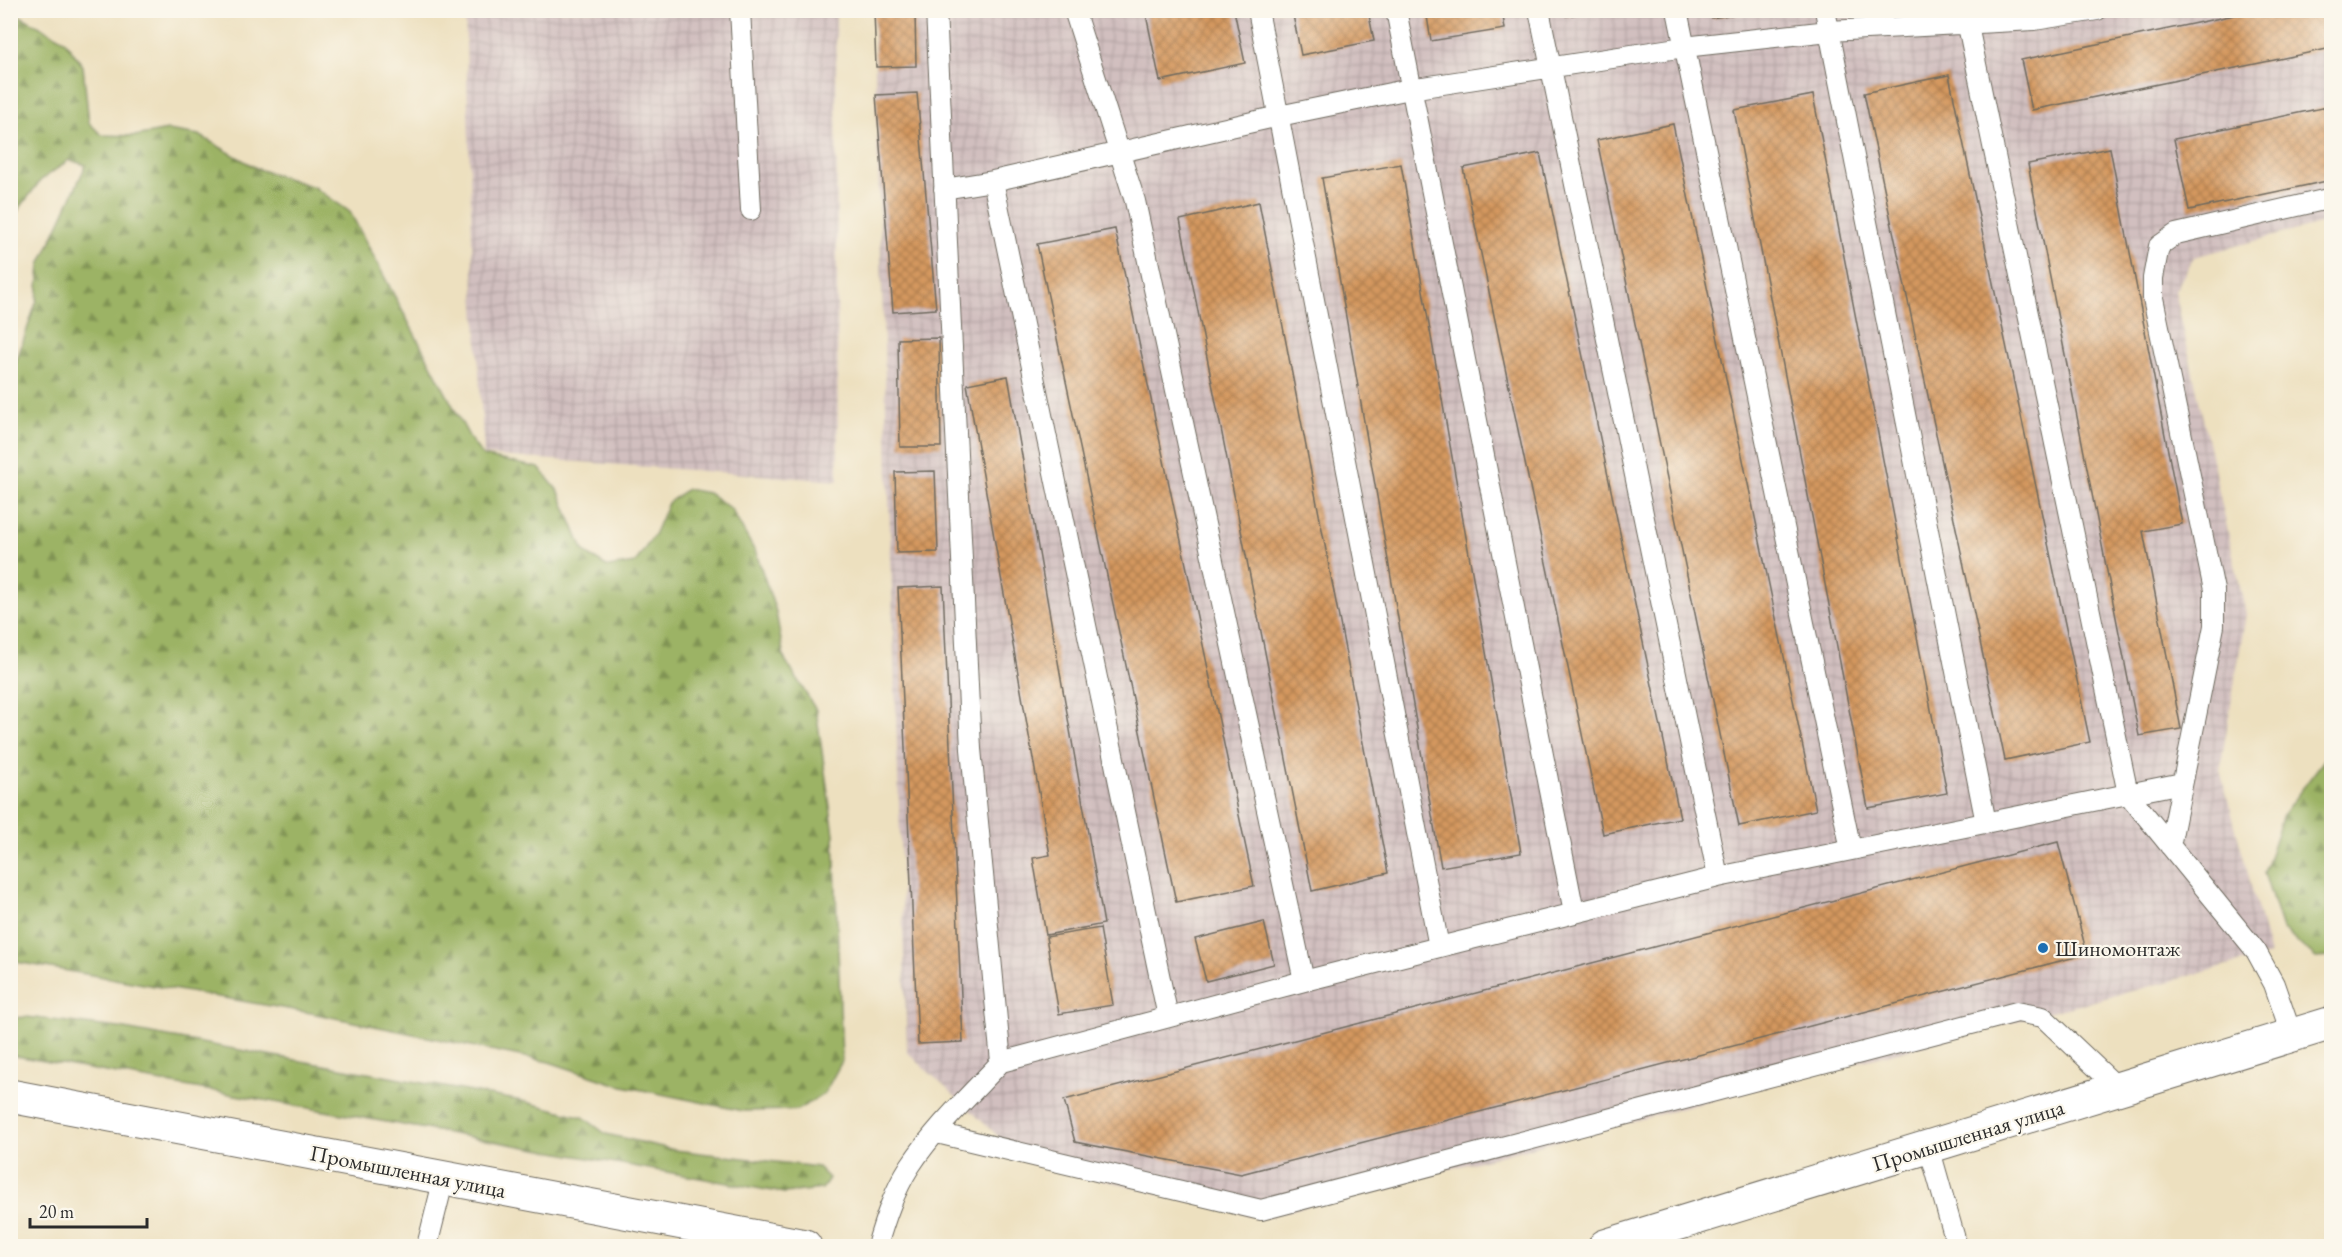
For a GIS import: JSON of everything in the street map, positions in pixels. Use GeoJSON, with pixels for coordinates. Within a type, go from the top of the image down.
{"type":"FeatureCollection","features":[{"type":"Feature","properties":{"kind":"street","name":"Промышленная улица"},"geometry":{"type":"LineString","coordinates":[[1605,1246],[2331,1023]]}},
{"type":"Feature","properties":{"kind":"street","name":"Промышленная улица"},"geometry":{"type":"LineString","coordinates":[[10,1096],[444,1178],[708,1237],[805,1246]]}},
{"type":"Feature","properties":{"kind":"lane"},"geometry":{"type":"LineString","coordinates":[[740,10],[751,210]]}},
{"type":"Feature","properties":{"kind":"lane"},"geometry":{"type":"LineString","coordinates":[[936,10],[971,749],[1001,1062]]}},
{"type":"Feature","properties":{"kind":"lane"},"geometry":{"type":"LineString","coordinates":[[1074,10],[1135,201],[1305,981]]}},
{"type":"Feature","properties":{"kind":"lane"},"geometry":{"type":"LineString","coordinates":[[1258,10],[1439,947]]}},
{"type":"Feature","properties":{"kind":"lane"},"geometry":{"type":"LineString","coordinates":[[1396,10],[1574,912]]}},
{"type":"Feature","properties":{"kind":"lane"},"geometry":{"type":"LineString","coordinates":[[1539,10],[1718,877]]}},
{"type":"Feature","properties":{"kind":"lane"},"geometry":{"type":"LineString","coordinates":[[1677,10],[1851,850]]}},
{"type":"Feature","properties":{"kind":"lane"},"geometry":{"type":"LineString","coordinates":[[1825,10],[1986,823]]}},
{"type":"Feature","properties":{"kind":"lane"},"geometry":{"type":"LineString","coordinates":[[944,189],[1119,154],[1279,116],[1410,89],[1684,47],[1829,31],[1967,21],[2034,20],[2097,10]]}},
{"type":"Feature","properties":{"kind":"lane"},"geometry":{"type":"LineString","coordinates":[[1967,21],[2128,794],[2256,951],[2274,984],[2292,1036]]}},
{"type":"Feature","properties":{"kind":"lane"},"geometry":{"type":"LineString","coordinates":[[993,181],[1168,1017]]}},
{"type":"Feature","properties":{"kind":"lane"},"geometry":{"type":"LineString","coordinates":[[2170,846],[2214,626],[2214,590],[2153,298],[2153,278],[2159,246],[2176,234],[2331,198]]}},
{"type":"Feature","properties":{"kind":"lane"},"geometry":{"type":"LineString","coordinates":[[877,1246],[890,1204],[910,1166],[1001,1062],[1305,981],[1718,877],[2182,783]]}},
{"type":"Feature","properties":{"kind":"lane"},"geometry":{"type":"LineString","coordinates":[[937,1133],[1261,1210],[2017,1012],[2043,1017],[2119,1089]]}},
{"type":"Feature","properties":{"kind":"lane"},"geometry":{"type":"LineString","coordinates":[[1929,1147],[1957,1246]]}},
{"type":"Feature","properties":{"kind":"lane"},"geometry":{"type":"LineString","coordinates":[[427,1246],[444,1178]]}},
{"type":"Feature","properties":{"kind":"shaded area"},"geometry":{"type":"Polygon","coordinates":[[[465,11],[836,11],[838,481],[484,455],[473,273],[465,11]]]}},
{"type":"Feature","properties":{"kind":"shaded area"},"geometry":{"type":"Polygon","coordinates":[[[873,11],[2331,11],[2331,221],[2194,257],[2175,291],[2246,614],[2220,770],[2270,955],[1261,1218],[1025,1161],[907,1052],[873,11]]]}},
{"type":"Feature","properties":{"kind":"green space"},"geometry":{"type":"Polygon","coordinates":[[[11,11],[64,40],[83,66],[89,123],[102,135],[135,136],[168,130],[199,135],[258,169],[314,187],[350,212],[471,440],[483,456],[539,468],[559,492],[584,552],[608,567],[635,563],[654,535],[668,503],[687,489],[708,493],[731,509],[756,553],[776,612],[784,658],[816,710],[834,834],[842,1061],[824,1094],[797,1110],[743,1111],[618,1085],[549,1062],[311,1013],[11,961],[11,377],[37,300],[40,265],[86,165],[69,160],[40,181],[11,220],[11,11]]]}},
{"type":"Feature","properties":{"kind":"green space"},"geometry":{"type":"Polygon","coordinates":[[[2331,751],[2331,957],[2316,958],[2282,929],[2264,873],[2283,814],[2331,751]]]}},
{"type":"Feature","properties":{"kind":"green space"},"geometry":{"type":"Polygon","coordinates":[[[27,1017],[119,1028],[522,1101],[583,1117],[606,1134],[675,1150],[818,1167],[829,1178],[822,1189],[784,1193],[11,1055],[11,1018],[27,1017]]]}},
{"type":"Feature","properties":{"kind":"building"},"geometry":{"type":"Polygon","coordinates":[[[874,10],[915,10],[916,66],[876,67],[874,10]]]}},
{"type":"Feature","properties":{"kind":"building"},"geometry":{"type":"Polygon","coordinates":[[[1145,10],[1234,10],[1245,63],[1160,81],[1145,10]]]}},
{"type":"Feature","properties":{"kind":"building"},"geometry":{"type":"Polygon","coordinates":[[[1292,10],[1368,10],[1374,41],[1301,55],[1292,10]]]}},
{"type":"Feature","properties":{"kind":"building"},"geometry":{"type":"Polygon","coordinates":[[[1426,10],[1502,10],[1505,29],[1431,41],[1426,10]]]}},
{"type":"Feature","properties":{"kind":"building"},"geometry":{"type":"Polygon","coordinates":[[[1565,10],[1590,10],[1590,12],[1566,16],[1565,10]]]}},
{"type":"Feature","properties":{"kind":"building"},"geometry":{"type":"Polygon","coordinates":[[[1711,10],[1747,10],[1747,12],[1712,18],[1711,10]]]}},
{"type":"Feature","properties":{"kind":"building"},"geometry":{"type":"Polygon","coordinates":[[[2258,10],[2332,10],[2332,48],[2032,110],[2021,60],[2258,10]]]}},
{"type":"Feature","properties":{"kind":"building"},"geometry":{"type":"Polygon","coordinates":[[[1949,75],[2090,742],[2005,760],[1864,93],[1949,75]]]}},
{"type":"Feature","properties":{"kind":"building"},"geometry":{"type":"Polygon","coordinates":[[[917,93],[936,309],[893,312],[876,95],[917,93]]]}},
{"type":"Feature","properties":{"kind":"building"},"geometry":{"type":"Polygon","coordinates":[[[1813,95],[1947,793],[1868,808],[1734,110],[1813,95]]]}},
{"type":"Feature","properties":{"kind":"building"},"geometry":{"type":"Polygon","coordinates":[[[2332,106],[2332,180],[2189,210],[2174,139],[2332,106]]]}},
{"type":"Feature","properties":{"kind":"building"},"geometry":{"type":"Polygon","coordinates":[[[1673,124],[1816,810],[1739,826],[1597,140],[1673,124]]]}},
{"type":"Feature","properties":{"kind":"building"},"geometry":{"type":"Polygon","coordinates":[[[2110,148],[2182,524],[2143,531],[2181,729],[2139,736],[2028,164],[2110,148]]]}},
{"type":"Feature","properties":{"kind":"building"},"geometry":{"type":"Polygon","coordinates":[[[1540,153],[1680,818],[1603,834],[1463,168],[1540,153]]]}},
{"type":"Feature","properties":{"kind":"building"},"geometry":{"type":"Polygon","coordinates":[[[1401,164],[1521,853],[1441,867],[1322,178],[1401,164]]]}},
{"type":"Feature","properties":{"kind":"building"},"geometry":{"type":"Polygon","coordinates":[[[1259,202],[1388,873],[1312,891],[1180,220],[1259,202]]]}},
{"type":"Feature","properties":{"kind":"building"},"geometry":{"type":"Polygon","coordinates":[[[1115,229],[1254,886],[1176,902],[1037,244],[1115,229]]]}},
{"type":"Feature","properties":{"kind":"building"},"geometry":{"type":"Polygon","coordinates":[[[939,338],[941,447],[900,447],[898,339],[939,338]]]}},
{"type":"Feature","properties":{"kind":"building"},"geometry":{"type":"Polygon","coordinates":[[[1008,376],[1104,924],[1046,935],[1033,858],[1050,855],[967,384],[1008,376]]]}},
{"type":"Feature","properties":{"kind":"building"},"geometry":{"type":"Polygon","coordinates":[[[935,471],[938,552],[897,553],[895,472],[935,471]]]}},
{"type":"Feature","properties":{"kind":"building"},"geometry":{"type":"Polygon","coordinates":[[[943,586],[963,1042],[918,1044],[898,588],[943,586]]]}},
{"type":"Feature","properties":{"kind":"building"},"geometry":{"type":"Polygon","coordinates":[[[2058,842],[2087,954],[1241,1174],[1075,1142],[1064,1100],[2058,842]]]}},
{"type":"Feature","properties":{"kind":"building"},"geometry":{"type":"Polygon","coordinates":[[[1264,922],[1274,964],[1206,981],[1195,939],[1264,922]]]}},
{"type":"Feature","properties":{"kind":"building"},"geometry":{"type":"Polygon","coordinates":[[[1100,928],[1113,1005],[1059,1014],[1046,937],[1100,928]]]}},
{"type":"Feature","properties":{"kind":"place","name":"Шиномонтаж"},"geometry":{"type":"Point","coordinates":[2043,948]}}]}
